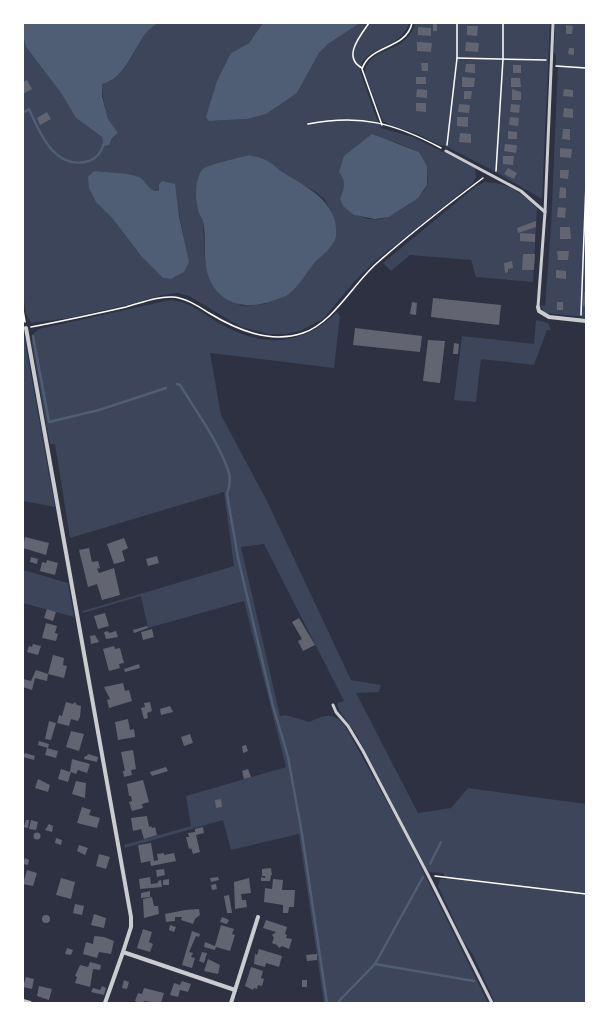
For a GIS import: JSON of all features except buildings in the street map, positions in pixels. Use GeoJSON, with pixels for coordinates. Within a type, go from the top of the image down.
{"type":"FeatureCollection","features":[{"type":"Feature","properties":{"kind":"street"},"geometry":{"type":"LineString","coordinates":[[538,307],[539,311],[549,317],[586,321]]}},
{"type":"Feature","properties":{"kind":"street"},"geometry":{"type":"LineString","coordinates":[[26,328],[131,917],[132,926],[105,1003]]}},
{"type":"Feature","properties":{"kind":"street"},"geometry":{"type":"LineString","coordinates":[[231,1003],[258,917]]}},
{"type":"Feature","properties":{"kind":"street"},"geometry":{"type":"LineString","coordinates":[[123,952],[235,990]]}},
{"type":"Feature","properties":{"kind":"street"},"geometry":{"type":"LineString","coordinates":[[23,1001],[30,1003]]}},
{"type":"Feature","properties":{"kind":"lane"},"geometry":{"type":"LineString","coordinates":[[538,307],[545,212],[553,23]]}},
{"type":"Feature","properties":{"kind":"lane"},"geometry":{"type":"LineString","coordinates":[[446,151],[521,191],[545,212]]}},
{"type":"Feature","properties":{"kind":"lane"},"geometry":{"type":"LineString","coordinates":[[333,705],[336,712],[348,726],[363,751],[428,875],[492,1003]]}},
{"type":"Feature","properties":{"kind":"path"},"geometry":{"type":"LineString","coordinates":[[369,23],[357,40],[353,50],[354,60],[362,69],[382,125]]}},
{"type":"Feature","properties":{"kind":"path"},"geometry":{"type":"LineString","coordinates":[[362,69],[367,59],[372,55],[399,42],[406,36],[412,23]]}},
{"type":"Feature","properties":{"kind":"path"},"geometry":{"type":"LineString","coordinates":[[308,124],[350,119],[365,120],[418,136],[446,151],[457,58],[458,23]]}},
{"type":"Feature","properties":{"kind":"path"},"geometry":{"type":"LineString","coordinates":[[496,177],[503,59],[503,23]]}},
{"type":"Feature","properties":{"kind":"path"},"geometry":{"type":"LineString","coordinates":[[457,58],[551,60]]}},
{"type":"Feature","properties":{"kind":"path"},"geometry":{"type":"LineString","coordinates":[[551,66],[586,68]]}},
{"type":"Feature","properties":{"kind":"path"},"geometry":{"type":"LineString","coordinates":[[23,310],[26,328],[171,296],[187,300],[223,321],[251,333],[270,337],[302,334],[315,328],[330,315],[359,280],[377,263],[489,173]]}},
{"type":"Feature","properties":{"kind":"path"},"geometry":{"type":"LineString","coordinates":[[581,321],[586,182]]}},
{"type":"Feature","properties":{"kind":"path"},"geometry":{"type":"LineString","coordinates":[[428,875],[586,894]]}},
{"type":"Feature","properties":{"kind":"shaded area"},"geometry":{"type":"Polygon","coordinates":[[[24,23],[158,23],[146,33],[122,71],[110,81],[102,84],[102,96],[108,119],[118,133],[112,138],[109,145],[104,146],[102,137],[76,118],[61,93],[26,47],[23,35],[24,23]]]}},
{"type":"Feature","properties":{"kind":"shaded area"},"geometry":{"type":"Polygon","coordinates":[[[158,23],[263,23],[249,43],[231,53],[209,121],[247,119],[297,93],[319,53],[328,44],[360,23],[409,23],[405,32],[399,38],[374,52],[362,63],[360,71],[376,117],[381,128],[413,137],[475,168],[476,178],[473,183],[374,262],[354,282],[323,319],[300,331],[285,334],[269,334],[241,327],[189,296],[178,293],[162,295],[127,305],[69,318],[31,323],[26,314],[23,295],[23,35],[26,47],[61,93],[76,118],[102,137],[104,146],[108,145],[112,138],[116,135],[115,130],[108,119],[103,97],[102,84],[110,82],[122,71],[146,33],[158,23]],[[395,142],[344,178],[345,186],[340,199],[343,205],[354,214],[369,219],[383,219],[395,213],[415,199],[426,188],[428,177],[419,152],[395,142]],[[249,155],[224,163],[212,165],[197,180],[197,204],[203,220],[205,261],[210,278],[241,306],[265,304],[313,265],[334,243],[331,210],[324,199],[316,192],[279,171],[270,163],[249,155]],[[141,178],[96,202],[112,218],[142,257],[163,278],[171,279],[184,272],[186,249],[177,203],[159,192],[150,190],[141,178]]]}},
{"type":"Feature","properties":{"kind":"shaded area"},"geometry":{"type":"Polygon","coordinates":[[[263,23],[360,23],[328,44],[319,53],[297,93],[266,114],[247,119],[209,121],[206,117],[217,81],[231,53],[249,43],[263,23]]]}},
{"type":"Feature","properties":{"kind":"shaded area"},"geometry":{"type":"Polygon","coordinates":[[[415,23],[550,23],[542,199],[492,170],[443,145],[440,145],[418,134],[392,126],[383,121],[365,75],[367,65],[379,54],[404,41],[410,34],[415,23]]]}},
{"type":"Feature","properties":{"kind":"shaded area"},"geometry":{"type":"Polygon","coordinates":[[[555,23],[586,23],[586,317],[544,313],[541,305],[545,306],[551,227],[558,65],[556,65],[556,56],[554,52],[555,23]]]}},
{"type":"Feature","properties":{"kind":"shaded area"},"geometry":{"type":"Polygon","coordinates":[[[372,134],[419,152],[427,166],[427,185],[418,198],[389,217],[375,219],[354,215],[343,206],[340,199],[344,188],[344,182],[339,172],[344,156],[372,134]]]}},
{"type":"Feature","properties":{"kind":"shaded area"},"geometry":{"type":"Polygon","coordinates":[[[249,155],[267,161],[303,184],[320,197],[333,214],[336,224],[336,236],[330,248],[315,263],[290,293],[284,297],[263,304],[244,305],[227,300],[214,287],[209,278],[205,257],[205,235],[203,221],[199,213],[196,190],[200,173],[206,167],[249,155]]]}},
{"type":"Feature","properties":{"kind":"shaded area"},"geometry":{"type":"Polygon","coordinates":[[[94,171],[134,175],[142,179],[152,190],[155,191],[159,191],[159,184],[162,181],[175,184],[179,216],[189,262],[184,272],[171,279],[163,278],[142,257],[112,218],[96,202],[89,188],[88,177],[94,171]]]}},
{"type":"Feature","properties":{"kind":"shaded area"},"geometry":{"type":"Polygon","coordinates":[[[485,182],[500,184],[513,189],[537,208],[533,282],[476,277],[471,260],[410,255],[391,271],[383,263],[476,186],[485,182]]]}},
{"type":"Feature","properties":{"kind":"shaded area"},"geometry":{"type":"Polygon","coordinates":[[[170,300],[190,305],[235,331],[251,337],[266,340],[281,340],[296,337],[310,332],[324,324],[337,312],[340,316],[334,368],[210,353],[221,415],[267,501],[351,680],[381,685],[379,692],[356,693],[418,813],[451,808],[468,788],[586,804],[586,1003],[495,1003],[473,955],[464,942],[438,886],[440,879],[446,879],[443,873],[430,872],[426,868],[356,734],[339,710],[337,703],[344,701],[264,544],[241,547],[280,716],[286,715],[309,722],[324,716],[333,716],[341,721],[345,726],[402,829],[488,1003],[324,1003],[299,834],[231,850],[223,820],[125,848],[124,845],[191,826],[186,796],[286,767],[244,601],[148,628],[141,596],[83,613],[83,611],[234,566],[224,492],[70,538],[55,444],[50,444],[32,345],[32,335],[39,329],[170,300]]]}},
{"type":"Feature","properties":{"kind":"shaded area"},"geometry":{"type":"Polygon","coordinates":[[[536,320],[548,323],[551,330],[547,330],[534,365],[481,359],[476,402],[454,400],[462,336],[534,344],[536,320]]]}},
{"type":"Feature","properties":{"kind":"shaded area"},"geometry":{"type":"Polygon","coordinates":[[[23,331],[24,336],[55,507],[23,501],[23,331]]]}},
{"type":"Feature","properties":{"kind":"shaded area"},"geometry":{"type":"Polygon","coordinates":[[[23,570],[68,583],[74,617],[23,603],[23,570]]]}},
{"type":"Feature","properties":{"kind":"waterway"},"geometry":{"type":"LineString","coordinates":[[23,113],[29,109],[38,129],[50,148],[58,156],[67,161],[77,163],[92,160],[99,154],[104,143]]}},
{"type":"Feature","properties":{"kind":"waterway"},"geometry":{"type":"LineString","coordinates":[[33,336],[49,422],[99,410],[166,388]]}},
{"type":"Feature","properties":{"kind":"waterway"},"geometry":{"type":"LineString","coordinates":[[177,384],[180,385],[213,437],[224,459],[230,476],[227,494],[238,558],[273,706],[288,757],[302,834],[327,1003]]}},
{"type":"Feature","properties":{"kind":"waterway"},"geometry":{"type":"LineString","coordinates":[[430,864],[441,842]]}},
{"type":"Feature","properties":{"kind":"waterway"},"geometry":{"type":"LineString","coordinates":[[375,964],[423,877]]}},
{"type":"Feature","properties":{"kind":"waterway"},"geometry":{"type":"LineString","coordinates":[[337,1003],[375,964],[474,981]]}}]}
